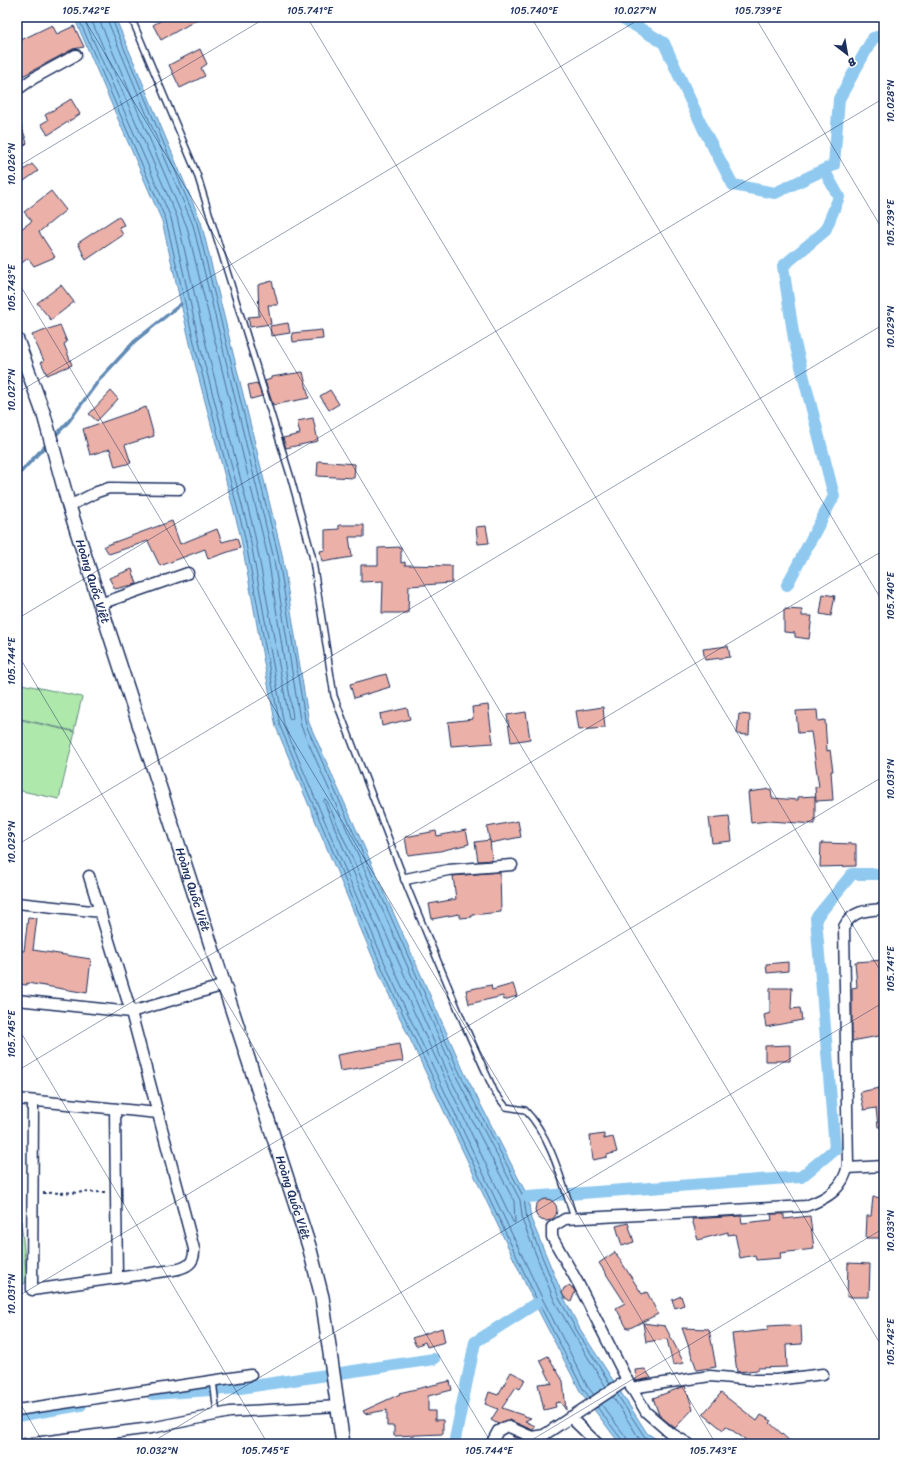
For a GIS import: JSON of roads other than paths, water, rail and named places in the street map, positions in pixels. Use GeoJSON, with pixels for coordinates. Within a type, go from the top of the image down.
{"type":"FeatureCollection","features":[{"type":"Feature","properties":{"kind":"street"},"geometry":{"type":"LineString","coordinates":[[17,90],[34,78],[76,55]]}},
{"type":"Feature","properties":{"kind":"street","name":"Hoàng Quốc Việt"},"geometry":{"type":"LineString","coordinates":[[17,340],[44,415],[69,506],[100,604],[309,1246],[322,1297],[343,1444]]}},
{"type":"Feature","properties":{"kind":"street"},"geometry":{"type":"LineString","coordinates":[[69,506],[109,488],[179,489]]}},
{"type":"Feature","properties":{"kind":"street"},"geometry":{"type":"LineString","coordinates":[[100,604],[188,573]]}},
{"type":"Feature","properties":{"kind":"street"},"geometry":{"type":"LineString","coordinates":[[406,879],[448,870],[512,865]]}},
{"type":"Feature","properties":{"kind":"street"},"geometry":{"type":"LineString","coordinates":[[33,1101],[32,1290],[184,1268],[190,1264],[195,1257],[194,1249],[131,1012],[89,876]]}},
{"type":"Feature","properties":{"kind":"street"},"geometry":{"type":"LineString","coordinates":[[17,903],[101,912]]}},
{"type":"Feature","properties":{"kind":"street"},"geometry":{"type":"LineString","coordinates":[[689,1444],[655,1421],[646,1412],[626,1384],[578,1283],[552,1237],[552,1227],[565,1219],[574,1218],[806,1206],[825,1199],[834,1192],[845,1179],[848,1168],[844,927],[847,920],[854,914],[863,911],[884,909]]}},
{"type":"Feature","properties":{"kind":"street"},"geometry":{"type":"LineString","coordinates":[[17,1000],[131,1012],[225,985]]}},
{"type":"Feature","properties":{"kind":"street"},"geometry":{"type":"LineString","coordinates":[[17,1099],[158,1113]]}},
{"type":"Feature","properties":{"kind":"street"},"geometry":{"type":"LineString","coordinates":[[115,1109],[117,1278]]}},
{"type":"Feature","properties":{"kind":"street"},"geometry":{"type":"LineString","coordinates":[[848,1168],[884,1166]]}},
{"type":"Feature","properties":{"kind":"street"},"geometry":{"type":"LineString","coordinates":[[491,1444],[498,1431],[503,1428],[510,1427],[526,1436],[538,1437],[626,1384],[710,1376],[754,1380],[776,1380],[822,1374]]}},
{"type":"Feature","properties":{"kind":"street"},"geometry":{"type":"LineString","coordinates":[[17,1410],[213,1382],[251,1375]]}},
{"type":"Feature","properties":{"kind":"street"},"geometry":{"type":"LineString","coordinates":[[25,1444],[78,1441],[151,1428],[217,1413],[338,1402]]}},
{"type":"Feature","properties":{"kind":"street"},"geometry":{"type":"LineString","coordinates":[[574,1415],[598,1444]]}},
{"type":"Feature","properties":{"kind":"lane"},"geometry":{"type":"LineString","coordinates":[[132,17],[197,174],[310,543],[334,696],[464,1024],[495,1093],[506,1107],[525,1110],[533,1119],[550,1150],[574,1218]]}},
{"type":"Feature","properties":{"kind":"lane"},"geometry":{"type":"LineString","coordinates":[[213,1382],[217,1413]]}},
{"type":"Feature","properties":{"kind":"water"},"geometry":{"type":"Polygon","coordinates":[[[74,17],[115,17],[201,222],[282,554],[309,723],[465,1074],[528,1197],[531,1219],[563,1296],[580,1329],[647,1433],[664,1444],[620,1444],[580,1391],[535,1304],[384,984],[276,727],[240,534],[192,352],[162,221],[74,17]]]}},
{"type":"Feature","properties":{"kind":"waterway"},"geometry":{"type":"LineString","coordinates":[[621,17],[664,43],[704,130],[733,185],[775,193],[834,165],[839,99],[873,38],[884,35]]}},
{"type":"Feature","properties":{"kind":"waterway"},"geometry":{"type":"LineString","coordinates":[[787,585],[834,496],[794,339],[783,266],[825,231],[839,197],[824,170]]}},
{"type":"Feature","properties":{"kind":"waterway"},"geometry":{"type":"LineString","coordinates":[[54,437],[69,421],[99,380],[135,341],[181,304]]}},
{"type":"Feature","properties":{"kind":"waterway"},"geometry":{"type":"LineString","coordinates":[[17,476],[48,443]]}},
{"type":"Feature","properties":{"kind":"waterway"},"geometry":{"type":"LineString","coordinates":[[528,1197],[801,1177],[835,1149],[816,918],[852,874],[884,874]]}},
{"type":"Feature","properties":{"kind":"waterway"},"geometry":{"type":"LineString","coordinates":[[454,1444],[475,1342],[535,1304]]}},
{"type":"Feature","properties":{"kind":"waterway"},"geometry":{"type":"LineString","coordinates":[[152,1394],[240,1388],[434,1359]]}},
{"type":"Feature","properties":{"kind":"waterway"},"geometry":{"type":"LineString","coordinates":[[17,1416],[81,1405]]}}]}
